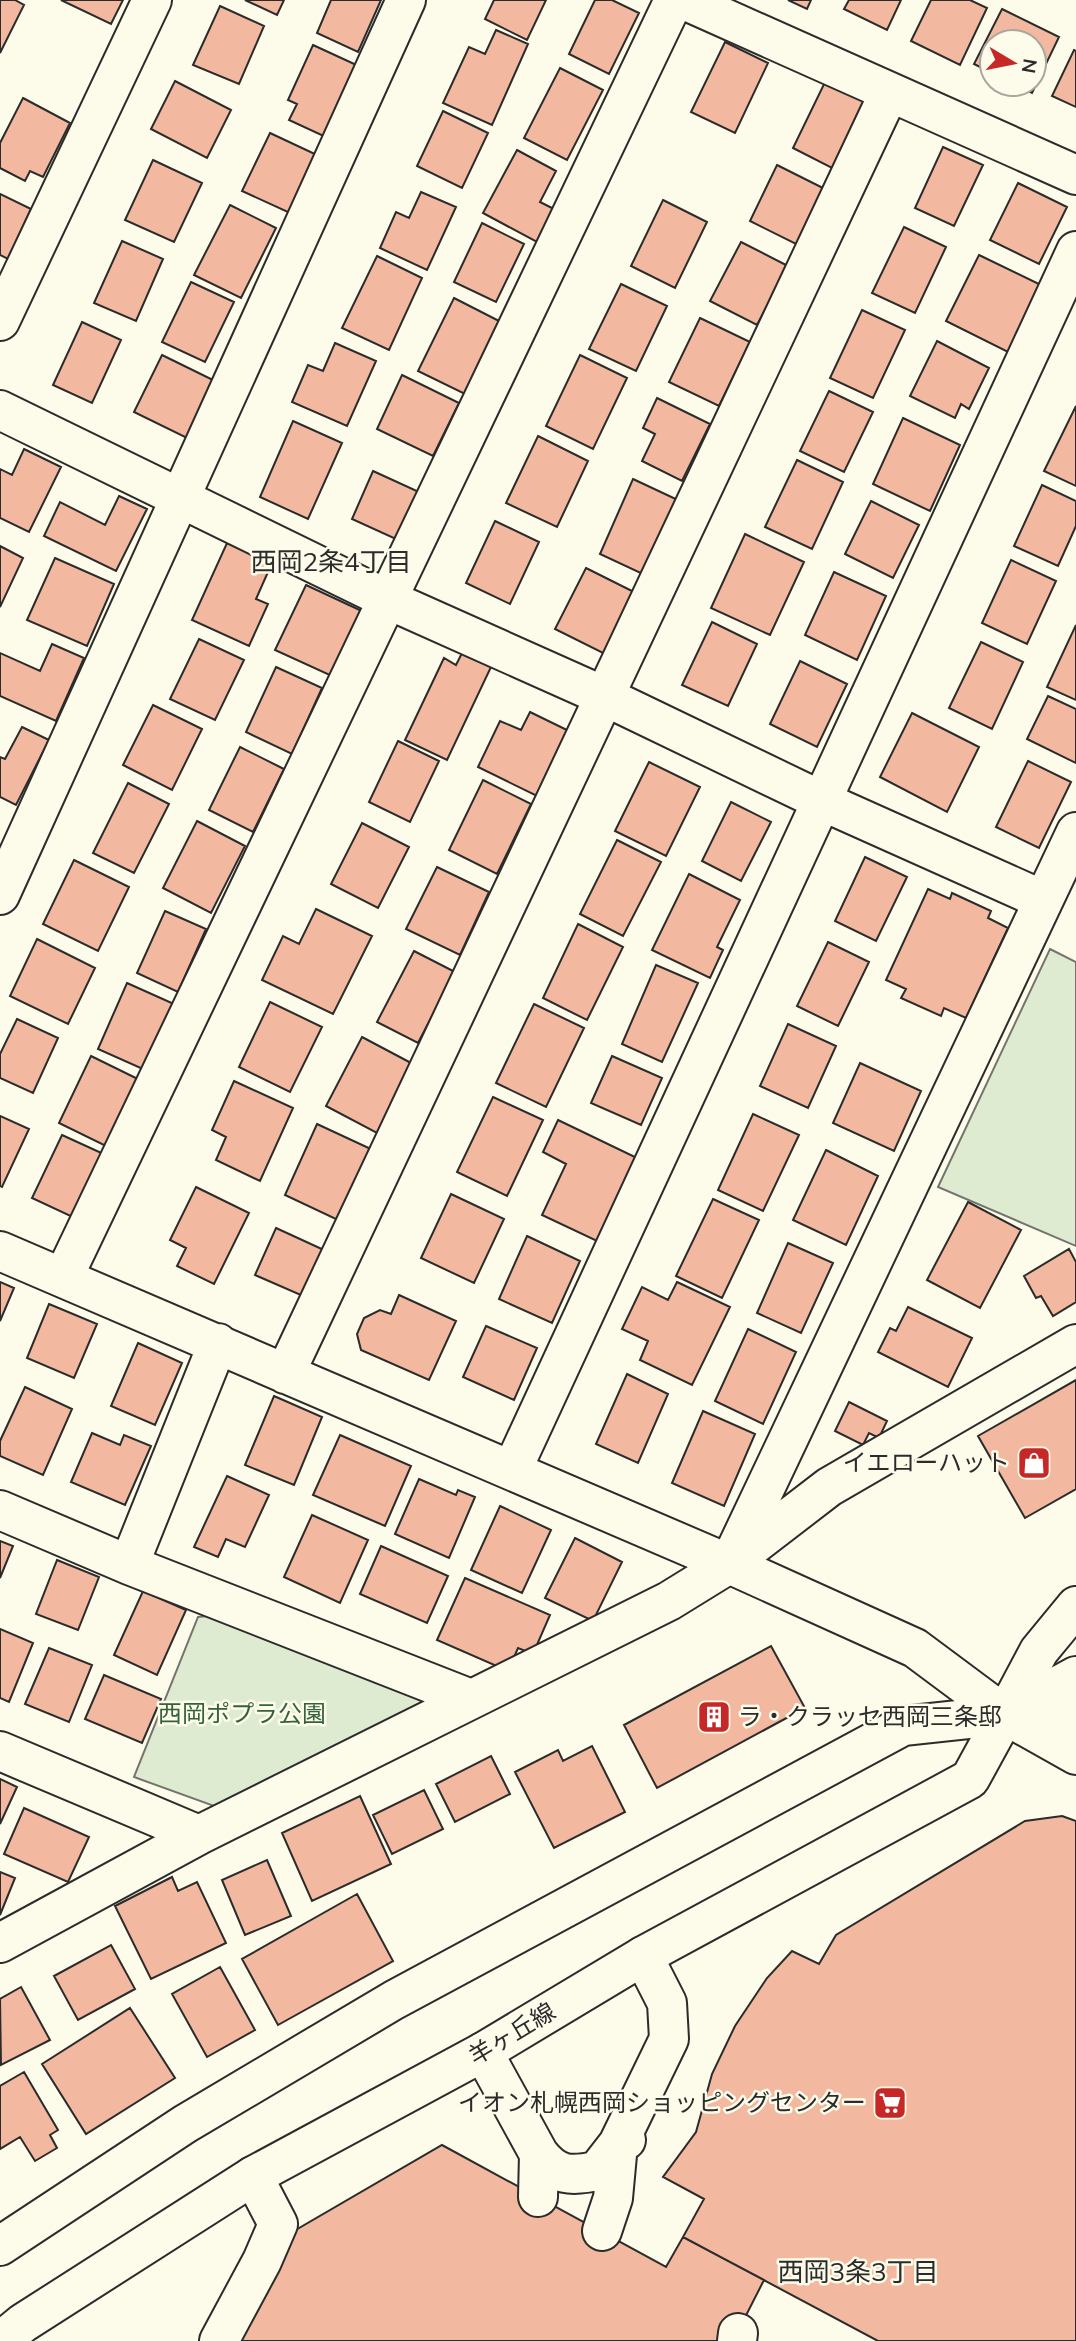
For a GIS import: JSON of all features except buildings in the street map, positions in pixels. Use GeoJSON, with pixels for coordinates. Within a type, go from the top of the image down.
{"type":"FeatureCollection","features":[{"type":"Feature","properties":{"kind":"street"},"geometry":{"type":"LineString","coordinates":[[0,321],[152,0]]}},
{"type":"Feature","properties":{"kind":"street"},"geometry":{"type":"LineString","coordinates":[[0,895],[406,0]]}},
{"type":"Feature","properties":{"kind":"street"},"geometry":{"type":"LineString","coordinates":[[63,1278],[674,0]]}},
{"type":"Feature","properties":{"kind":"street"},"geometry":{"type":"LineString","coordinates":[[684,0],[1076,175]]}},
{"type":"Feature","properties":{"kind":"street"},"geometry":{"type":"LineString","coordinates":[[285,1374],[889,93]]}},
{"type":"Feature","properties":{"kind":"street"},"geometry":{"type":"LineString","coordinates":[[512,1470],[1076,251]]}},
{"type":"Feature","properties":{"kind":"street"},"geometry":{"type":"LineString","coordinates":[[0,411],[388,600],[606,697],[822,801],[1043,900]]}},
{"type":"Feature","properties":{"kind":"street"},"geometry":{"type":"LineString","coordinates":[[729,1564],[1076,832]]}},
{"type":"Feature","properties":{"kind":"street"},"geometry":{"type":"LineString","coordinates":[[0,1251],[729,1564],[915,1648],[1004,1715],[1076,1755]]}},
{"type":"Feature","properties":{"kind":"street"},"geometry":{"type":"LineString","coordinates":[[129,1564],[218,1343]]}},
{"type":"Feature","properties":{"kind":"street"},"geometry":{"type":"LineString","coordinates":[[0,1943],[199,1835],[669,1601],[729,1564],[829,1487],[1076,1344]]}},
{"type":"Feature","properties":{"kind":"street"},"geometry":{"type":"LineString","coordinates":[[0,1510],[471,1699]]}},
{"type":"Feature","properties":{"kind":"street","name":"羊ヶ丘線"},"geometry":{"type":"LineString","coordinates":[[1,2341],[23,2323],[253,2176],[483,2052],[643,1956],[970,1779],[1040,1651],[1076,1606]]}},
{"type":"Feature","properties":{"kind":"street"},"geometry":{"type":"LineString","coordinates":[[1004,1715],[1076,1675]]}},
{"type":"Feature","properties":{"kind":"street"},"geometry":{"type":"LineString","coordinates":[[0,2246],[184,2124],[394,2000],[903,1726],[1004,1715],[1076,1716]]}},
{"type":"Feature","properties":{"kind":"street"},"geometry":{"type":"LineString","coordinates":[[0,1751],[199,1835]]}},
{"type":"Feature","properties":{"kind":"street"},"geometry":{"type":"LineString","coordinates":[[483,2052],[539,2154],[549,2166],[571,2175],[597,2171],[618,2144],[669,2039],[667,2003],[643,1956]]}},
{"type":"Feature","properties":{"kind":"street"},"geometry":{"type":"LineString","coordinates":[[601,2231],[613,2198],[618,2144]]}},
{"type":"Feature","properties":{"kind":"street"},"geometry":{"type":"LineString","coordinates":[[538,2197],[539,2154]]}},
{"type":"Feature","properties":{"kind":"street"},"geometry":{"type":"LineString","coordinates":[[219,2341],[262,2261],[278,2224],[253,2176]]}},
{"type":"Feature","properties":{"kind":"green space"},"geometry":{"type":"Polygon","coordinates":[[[1050,949],[1076,962],[1076,1246],[938,1187],[1050,949]]]}},
{"type":"Feature","properties":{"kind":"green space","name":"西岡ポプラ公園"},"geometry":{"type":"Polygon","coordinates":[[[207,1616],[436,1699],[225,1810],[134,1777],[198,1617],[207,1616]]]}},
{"type":"Feature","properties":{"kind":"place","name":"イエローハット"},"geometry":{"type":"Point","coordinates":[1034,1463]}},
{"type":"Feature","properties":{"kind":"place","name":"ラ・クラッセ西岡三条邸"},"geometry":{"type":"Point","coordinates":[714,1717]}},
{"type":"Feature","properties":{"kind":"place","name":"イオン札幌西岡ショッピングセンター"},"geometry":{"type":"Point","coordinates":[890,2103]}},
{"type":"Feature","properties":{"kind":"district","name":"西岡2条4丁目"},"geometry":{"type":"Point","coordinates":[331,562]}},
{"type":"Feature","properties":{"kind":"district","name":"西岡3条3丁目"},"geometry":{"type":"Point","coordinates":[858,2272]}}]}
